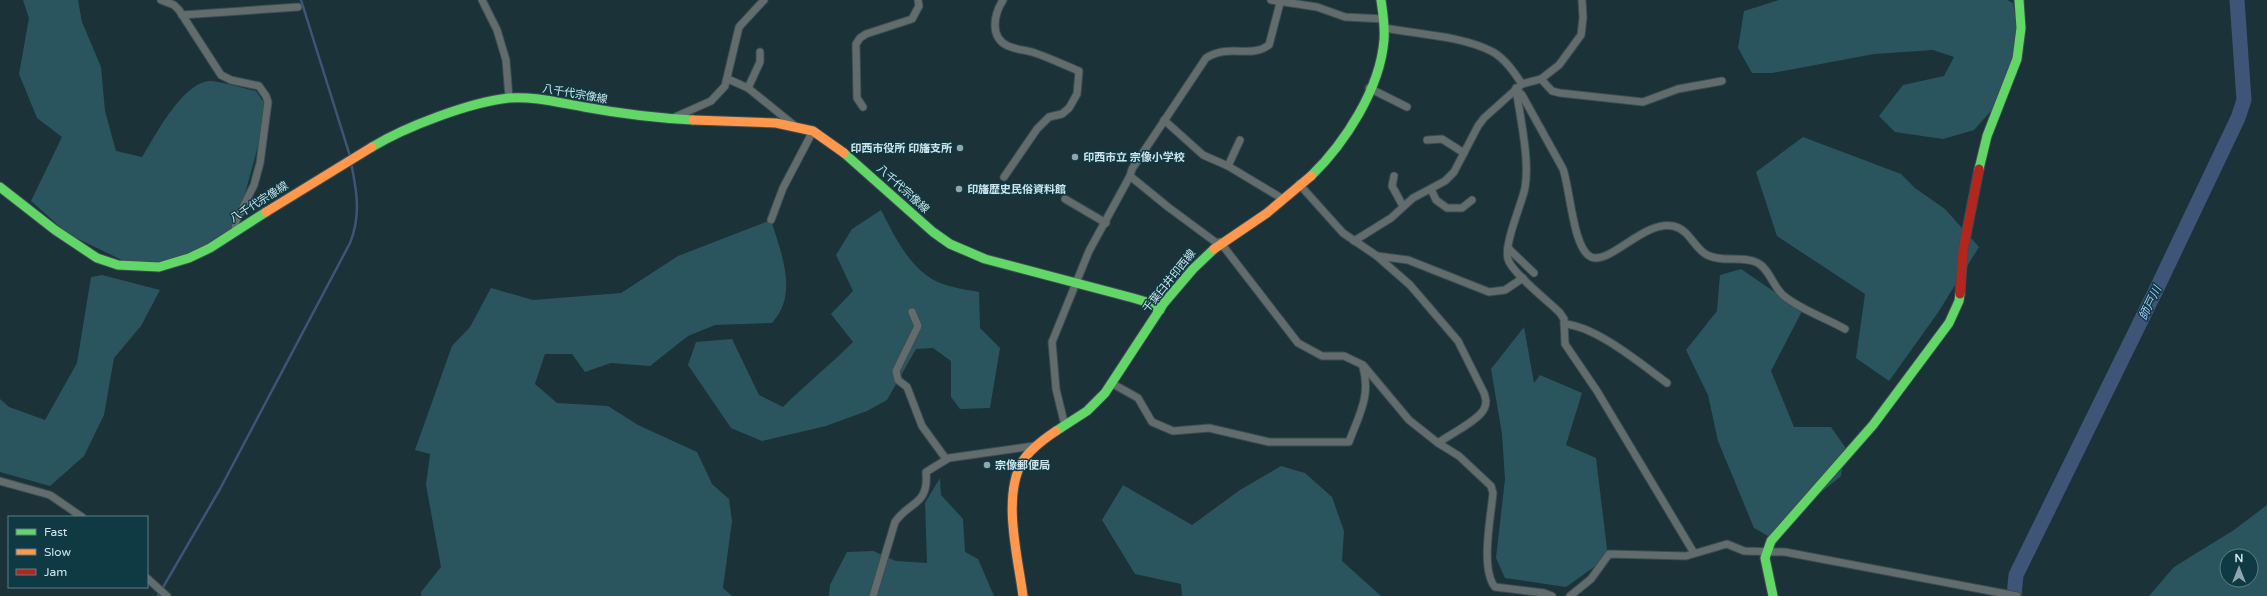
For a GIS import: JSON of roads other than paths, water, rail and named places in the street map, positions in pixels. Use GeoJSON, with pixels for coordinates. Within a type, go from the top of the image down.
{"type":"FeatureCollection","features":[{"type":"Feature","properties":{"kind":"main road","name":"千葉臼井印西線"},"geometry":{"type":"LineString","coordinates":[[1023,596],[1013,495],[1016,474],[1020,467],[1038,445],[1094,406],[1113,384],[1160,310],[1191,270],[1219,243],[1268,212],[1340,145],[1369,88],[1382,53],[1384,23],[1381,0]]}},
{"type":"Feature","properties":{"kind":"main road"},"geometry":{"type":"LineString","coordinates":[[1773,596],[1765,558],[1772,542],[1803,503],[1873,425],[1949,323],[1959,301],[1964,250],[1973,193],[1986,136],[2017,59],[2021,28],[2018,0]]}},
{"type":"Feature","properties":{"kind":"main road","name":"八千代宗像線"},"geometry":{"type":"LineString","coordinates":[[0,187],[80,248],[97,258],[118,265],[153,267],[174,263],[210,248],[345,162],[387,138],[420,124],[473,106],[509,98],[535,99],[670,120],[776,123],[813,131],[836,146],[934,232],[950,244],[985,259],[1144,301],[1160,310]]}},
{"type":"Feature","properties":{"kind":"street"},"geometry":{"type":"LineString","coordinates":[[161,0],[174,5],[221,75],[231,80],[259,86],[266,96],[268,109],[257,177],[236,222],[235,231]]}},
{"type":"Feature","properties":{"kind":"street"},"geometry":{"type":"LineString","coordinates":[[482,0],[498,30],[504,52],[509,98]]}},
{"type":"Feature","properties":{"kind":"street"},"geometry":{"type":"LineString","coordinates":[[670,120],[711,101],[725,86],[728,79],[739,27],[764,0]]}},
{"type":"Feature","properties":{"kind":"street"},"geometry":{"type":"LineString","coordinates":[[863,107],[857,98],[856,44],[860,38],[866,34],[912,18],[919,6],[918,0]]}},
{"type":"Feature","properties":{"kind":"street"},"geometry":{"type":"LineString","coordinates":[[1003,0],[994,19],[996,33],[1004,44],[1035,52],[1079,71],[1077,94],[1069,108],[1062,114],[1049,117],[1037,129],[1004,177]]}},
{"type":"Feature","properties":{"kind":"street"},"geometry":{"type":"LineString","coordinates":[[1271,0],[1280,3],[1317,7],[1345,17],[1384,23],[1457,41],[1493,52],[1505,62],[1563,169],[1568,188],[1574,229],[1585,253],[1590,257],[1603,257],[1657,226],[1675,226],[1688,235],[1706,254],[1725,260],[1757,262],[1769,274],[1782,295],[1845,328]]}},
{"type":"Feature","properties":{"kind":"street"},"geometry":{"type":"LineString","coordinates":[[1354,241],[1391,218],[1403,206],[1444,181],[1454,172],[1478,126],[1519,86],[1542,79],[1559,65],[1581,35],[1583,18],[1582,0]]}},
{"type":"Feature","properties":{"kind":"street"},"geometry":{"type":"LineString","coordinates":[[1064,426],[1056,389],[1052,342],[1075,282],[1089,251],[1106,223],[1130,176],[1132,169],[1206,58],[1224,50],[1256,52],[1269,45],[1280,3]]}},
{"type":"Feature","properties":{"kind":"street"},"geometry":{"type":"LineString","coordinates":[[182,15],[298,7]]}},
{"type":"Feature","properties":{"kind":"street"},"geometry":{"type":"LineString","coordinates":[[748,88],[760,62],[760,52]]}},
{"type":"Feature","properties":{"kind":"street"},"geometry":{"type":"LineString","coordinates":[[728,79],[748,88],[795,126]]}},
{"type":"Feature","properties":{"kind":"street"},"geometry":{"type":"LineString","coordinates":[[1542,79],[1552,91],[1560,93],[1643,102],[1678,89],[1722,81]]}},
{"type":"Feature","properties":{"kind":"street"},"geometry":{"type":"LineString","coordinates":[[1519,86],[1526,166],[1525,188],[1508,248],[1507,258],[1510,265],[1560,313],[1564,324],[1566,344],[1597,391],[1694,553]]}},
{"type":"Feature","properties":{"kind":"street"},"geometry":{"type":"LineString","coordinates":[[1369,88],[1407,107]]}},
{"type":"Feature","properties":{"kind":"street"},"geometry":{"type":"LineString","coordinates":[[1164,120],[1203,154],[1228,166],[1283,199]]}},
{"type":"Feature","properties":{"kind":"street"},"geometry":{"type":"LineString","coordinates":[[771,220],[783,188],[813,131]]}},
{"type":"Feature","properties":{"kind":"street"},"geometry":{"type":"LineString","coordinates":[[1427,140],[1442,139],[1464,153]]}},
{"type":"Feature","properties":{"kind":"street"},"geometry":{"type":"LineString","coordinates":[[1228,166],[1240,140]]}},
{"type":"Feature","properties":{"kind":"street"},"geometry":{"type":"LineString","coordinates":[[1130,176],[1168,207],[1219,243],[1298,343],[1322,356],[1344,356],[1363,365],[1409,420],[1438,443],[1459,456],[1491,486],[1493,493],[1488,548],[1488,574],[1490,581],[1495,587],[1502,589],[1544,593],[1552,596]]}},
{"type":"Feature","properties":{"kind":"street"},"geometry":{"type":"LineString","coordinates":[[1394,176],[1392,186],[1403,206]]}},
{"type":"Feature","properties":{"kind":"street"},"geometry":{"type":"LineString","coordinates":[[1299,184],[1343,233],[1377,256],[1410,285],[1458,341],[1484,393],[1486,402],[1484,410],[1438,443]]}},
{"type":"Feature","properties":{"kind":"street"},"geometry":{"type":"LineString","coordinates":[[1431,189],[1436,200],[1447,208],[1462,208],[1472,200]]}},
{"type":"Feature","properties":{"kind":"street"},"geometry":{"type":"LineString","coordinates":[[1064,199],[1106,223]]}},
{"type":"Feature","properties":{"kind":"street"},"geometry":{"type":"LineString","coordinates":[[1508,248],[1534,272]]}},
{"type":"Feature","properties":{"kind":"street"},"geometry":{"type":"LineString","coordinates":[[1377,256],[1408,260],[1490,292],[1504,290],[1523,278]]}},
{"type":"Feature","properties":{"kind":"street"},"geometry":{"type":"LineString","coordinates":[[912,312],[918,326],[896,372],[898,380],[907,387],[922,426],[946,459]]}},
{"type":"Feature","properties":{"kind":"street"},"geometry":{"type":"LineString","coordinates":[[1564,324],[1573,324],[1613,344],[1667,383]]}},
{"type":"Feature","properties":{"kind":"street"},"geometry":{"type":"LineString","coordinates":[[1113,384],[1138,398],[1152,422],[1173,432],[1208,428],[1269,442],[1349,442],[1366,395],[1367,386],[1363,365]]}},
{"type":"Feature","properties":{"kind":"street"},"geometry":{"type":"LineString","coordinates":[[873,596],[895,522],[899,516],[920,500],[927,480],[926,472],[946,459],[1038,445]]}},
{"type":"Feature","properties":{"kind":"street"},"geometry":{"type":"LineString","coordinates":[[0,482],[50,495],[81,516]]}},
{"type":"Feature","properties":{"kind":"street"},"geometry":{"type":"LineString","coordinates":[[1570,596],[1591,579],[1609,554],[1686,556],[1727,544],[1744,551],[1768,550],[2017,596]]}},
{"type":"Feature","properties":{"kind":"street"},"geometry":{"type":"LineString","coordinates":[[148,579],[167,596]]}},
{"type":"Feature","properties":{"kind":"waterway"},"geometry":{"type":"LineString","coordinates":[[301,0],[350,156]]}},
{"type":"Feature","properties":{"kind":"waterway","name":"師戸川"},"geometry":{"type":"LineString","coordinates":[[2014,596],[2016,575],[2157,288],[2238,118],[2244,100],[2237,0]]}},
{"type":"Feature","properties":{"kind":"waterway"},"geometry":{"type":"LineString","coordinates":[[158,596],[220,489],[350,243],[356,223],[357,213],[355,184],[351,163]]}},
{"type":"Feature","properties":{"kind":"place","name":"印西市役所 印旛支所"},"geometry":{"type":"Point","coordinates":[960,148]}},
{"type":"Feature","properties":{"kind":"place","name":"印西市立 宗像小学校"},"geometry":{"type":"Point","coordinates":[1075,157]}},
{"type":"Feature","properties":{"kind":"place","name":"印旛歴史民俗資料館"},"geometry":{"type":"Point","coordinates":[959,189]}},
{"type":"Feature","properties":{"kind":"place","name":"宗像郵便局"},"geometry":{"type":"Point","coordinates":[987,465]}}]}
